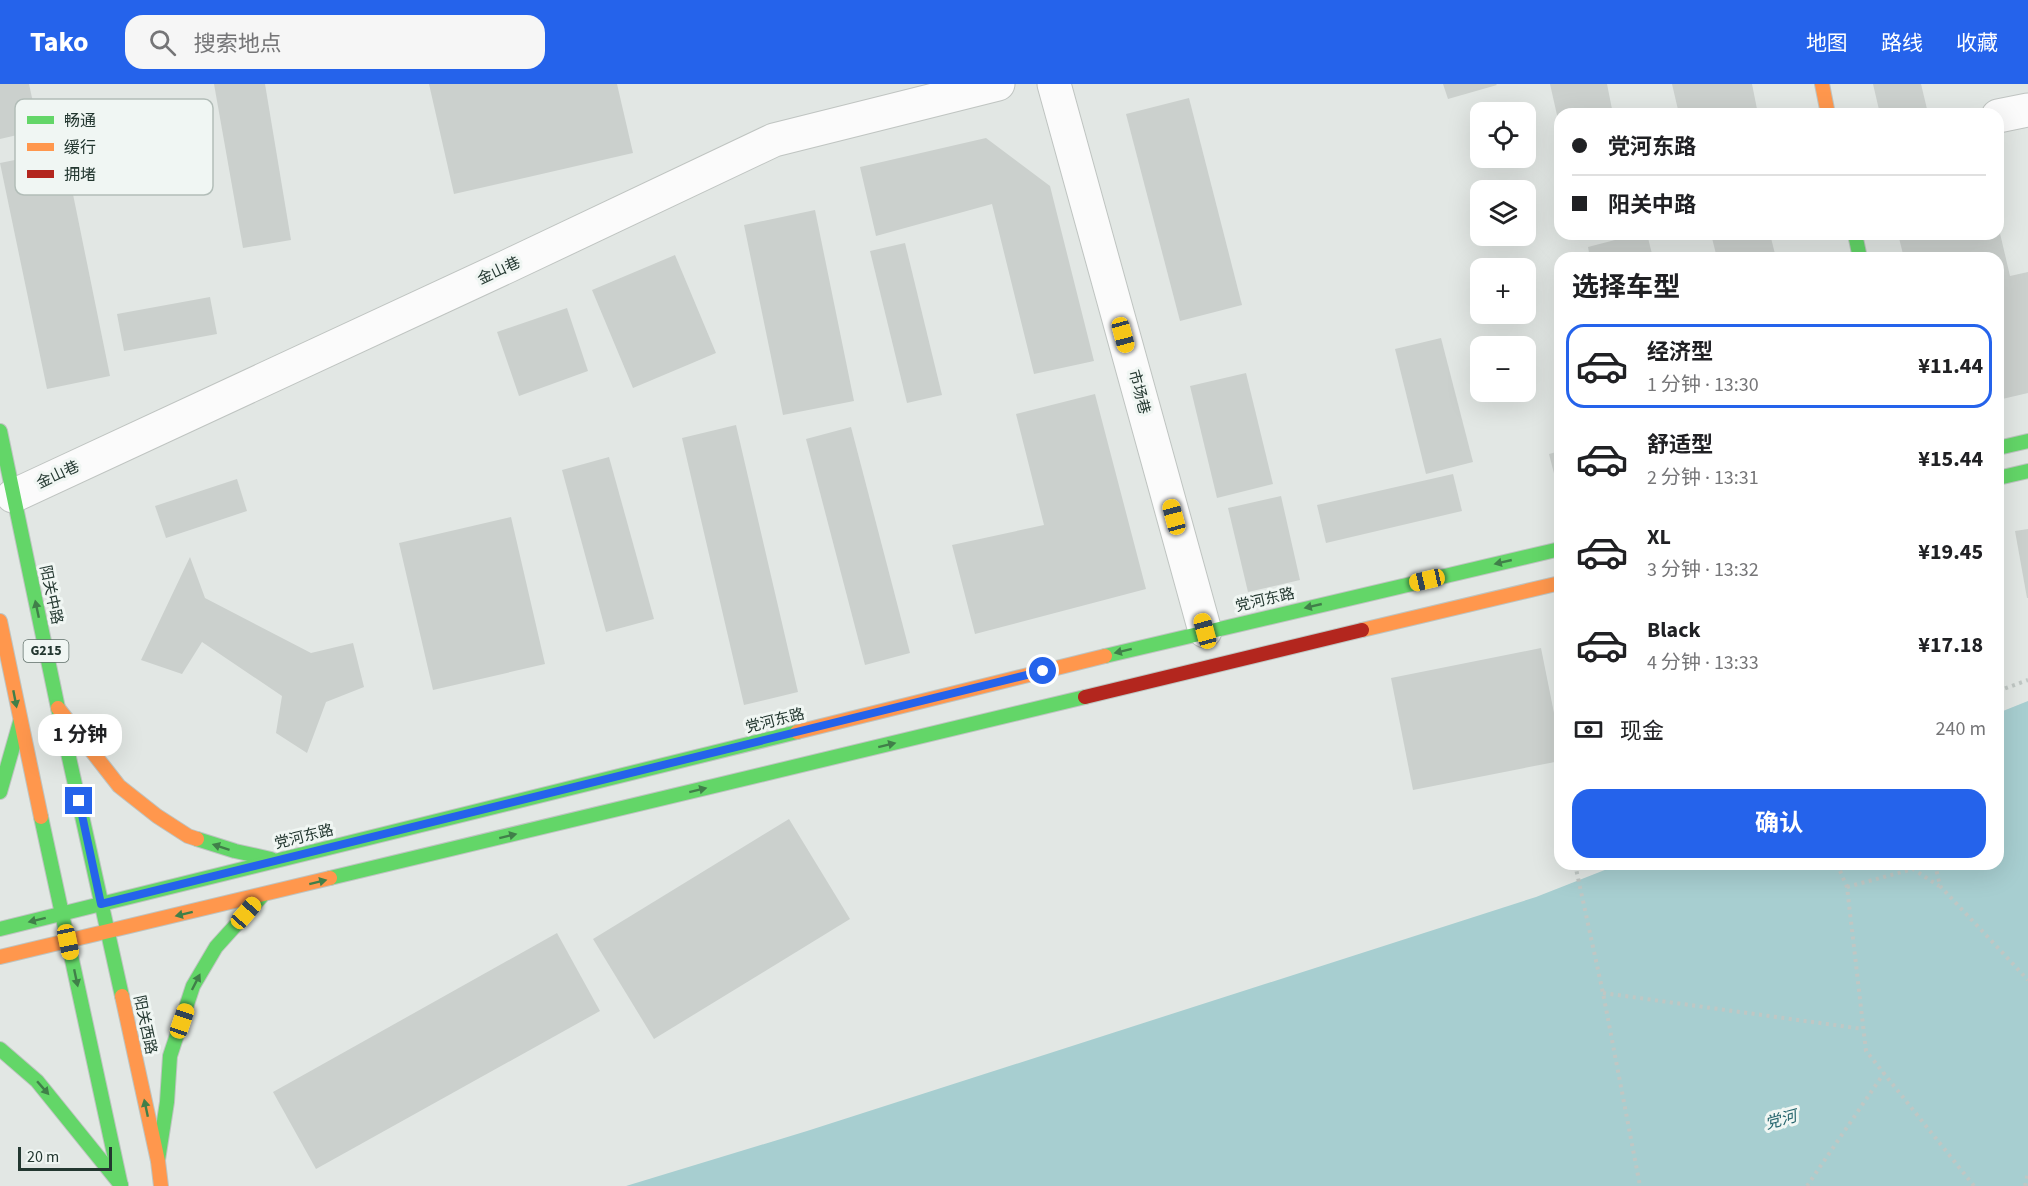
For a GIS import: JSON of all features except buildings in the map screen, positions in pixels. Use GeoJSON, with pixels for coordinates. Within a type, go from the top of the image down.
{"type":"FeatureCollection","features":[{"type":"Feature","properties":{"kind":"main road"},"geometry":{"type":"LineString","coordinates":[[1822,84],[1827,108]]}},
{"type":"Feature","properties":{"kind":"main road","name":"阳关中路"},"geometry":{"type":"LineString","coordinates":[[0,431],[94,871]]}},
{"type":"Feature","properties":{"kind":"main road"},"geometry":{"type":"LineString","coordinates":[[2004,447],[2028,441]]}},
{"type":"Feature","properties":{"kind":"main road"},"geometry":{"type":"LineString","coordinates":[[2004,477],[2028,471]]}},
{"type":"Feature","properties":{"kind":"main road","name":"党河东路"},"geometry":{"type":"LineString","coordinates":[[0,929],[1205,631],[1554,550]]}},
{"type":"Feature","properties":{"kind":"main road"},"geometry":{"type":"LineString","coordinates":[[0,957],[1554,584]]}},
{"type":"Feature","properties":{"kind":"main road","name":"G215"},"geometry":{"type":"LineString","coordinates":[[0,621],[121,1186]]}},
{"type":"Feature","properties":{"kind":"main road"},"geometry":{"type":"LineString","coordinates":[[58,708],[119,786],[157,816],[188,836],[235,851],[278,861]]}},
{"type":"Feature","properties":{"kind":"main road"},"geometry":{"type":"LineString","coordinates":[[0,792],[20,722]]}},
{"type":"Feature","properties":{"kind":"main road","name":"阳关西路"},"geometry":{"type":"LineString","coordinates":[[94,871],[158,1161],[160,1186]]}},
{"type":"Feature","properties":{"kind":"main road"},"geometry":{"type":"LineString","coordinates":[[158,1161],[167,1102],[170,1056],[193,986],[216,947],[261,896]]}},
{"type":"Feature","properties":{"kind":"main road"},"geometry":{"type":"LineString","coordinates":[[0,1049],[37,1081],[121,1186]]}},
{"type":"Feature","properties":{"kind":"street","name":"金山巷"},"geometry":{"type":"LineString","coordinates":[[13,496],[774,140],[998,84]]}},
{"type":"Feature","properties":{"kind":"street","name":"市场巷"},"geometry":{"type":"LineString","coordinates":[[1054,84],[1205,631]]}},
{"type":"Feature","properties":{"kind":"street"},"geometry":{"type":"LineString","coordinates":[[2004,115],[2028,110]]}},
{"type":"Feature","properties":{"kind":"path"},"geometry":{"type":"LineString","coordinates":[[2004,689],[2028,680]]}},
{"type":"Feature","properties":{"kind":"path"},"geometry":{"type":"LineString","coordinates":[[1576,870],[1604,993],[1640,1186]]}},
{"type":"Feature","properties":{"kind":"path"},"geometry":{"type":"LineString","coordinates":[[1840,870],[1847,887],[1866,1051],[1974,1186]]}},
{"type":"Feature","properties":{"kind":"path"},"geometry":{"type":"LineString","coordinates":[[1847,887],[1909,870]]}},
{"type":"Feature","properties":{"kind":"path"},"geometry":{"type":"LineString","coordinates":[[1915,870],[1940,886],[2028,980]]}},
{"type":"Feature","properties":{"kind":"path"},"geometry":{"type":"LineString","coordinates":[[1936,870],[1940,886]]}},
{"type":"Feature","properties":{"kind":"path"},"geometry":{"type":"LineString","coordinates":[[1604,993],[1863,1029]]}},
{"type":"Feature","properties":{"kind":"path"},"geometry":{"type":"LineString","coordinates":[[1807,1186],[1884,1073]]}},
{"type":"Feature","properties":{"kind":"path"},"geometry":{"type":"LineString","coordinates":[[2025,1186],[2028,1173]]}},
{"type":"Feature","properties":{"kind":"water","name":"党河"},"geometry":{"type":"Polygon","coordinates":[[[2028,701],[2028,1186],[626,1186],[807,1131],[1536,897],[1605,870],[2004,870],[2004,711],[2028,701]]]}},
{"type":"Feature","properties":{"kind":"traffic: fast"},"geometry":{"type":"LineString","coordinates":[[1856,240],[1859,252]]}},
{"type":"Feature","properties":{"kind":"traffic: fast"},"geometry":{"type":"LineString","coordinates":[[0,431],[122,996]]}},
{"type":"Feature","properties":{"kind":"traffic: fast"},"geometry":{"type":"LineString","coordinates":[[2004,447],[2028,441]]}},
{"type":"Feature","properties":{"kind":"traffic: fast"},"geometry":{"type":"LineString","coordinates":[[2004,477],[2028,471]]}},
{"type":"Feature","properties":{"kind":"traffic: fast"},"geometry":{"type":"LineString","coordinates":[[1105,656],[1554,550]]}},
{"type":"Feature","properties":{"kind":"traffic: fast"},"geometry":{"type":"LineString","coordinates":[[330,878],[1085,697]]}},
{"type":"Feature","properties":{"kind":"traffic: fast"},"geometry":{"type":"LineString","coordinates":[[0,792],[20,722]]}},
{"type":"Feature","properties":{"kind":"traffic: fast"},"geometry":{"type":"LineString","coordinates":[[0,929],[797,732]]}},
{"type":"Feature","properties":{"kind":"traffic: fast"},"geometry":{"type":"LineString","coordinates":[[41,817],[121,1186]]}},
{"type":"Feature","properties":{"kind":"traffic: fast"},"geometry":{"type":"LineString","coordinates":[[197,839],[271,859]]}},
{"type":"Feature","properties":{"kind":"traffic: fast"},"geometry":{"type":"LineString","coordinates":[[158,1160],[167,1102],[170,1056],[193,986],[216,947],[262,896]]}},
{"type":"Feature","properties":{"kind":"traffic: fast"},"geometry":{"type":"LineString","coordinates":[[0,1049],[37,1081],[121,1185]]}},
{"type":"Feature","properties":{"kind":"traffic: slow"},"geometry":{"type":"LineString","coordinates":[[1822,84],[1827,108]]}},
{"type":"Feature","properties":{"kind":"traffic: slow"},"geometry":{"type":"LineString","coordinates":[[1362,630],[1554,584]]}},
{"type":"Feature","properties":{"kind":"traffic: slow"},"geometry":{"type":"LineString","coordinates":[[0,621],[41,817]]}},
{"type":"Feature","properties":{"kind":"traffic: slow"},"geometry":{"type":"LineString","coordinates":[[797,732],[1105,656]]}},
{"type":"Feature","properties":{"kind":"traffic: slow"},"geometry":{"type":"LineString","coordinates":[[58,708],[119,786],[157,816],[188,836],[197,839]]}},
{"type":"Feature","properties":{"kind":"traffic: slow"},"geometry":{"type":"LineString","coordinates":[[0,957],[330,878]]}},
{"type":"Feature","properties":{"kind":"traffic: slow"},"geometry":{"type":"LineString","coordinates":[[122,996],[158,1161],[161,1186]]}},
{"type":"Feature","properties":{"kind":"traffic: jam"},"geometry":{"type":"LineString","coordinates":[[1085,697],[1362,630]]}},
{"type":"Feature","properties":{"kind":"route"},"geometry":{"type":"LineString","coordinates":[[79,801],[101,904],[1043,671]]}}]}
